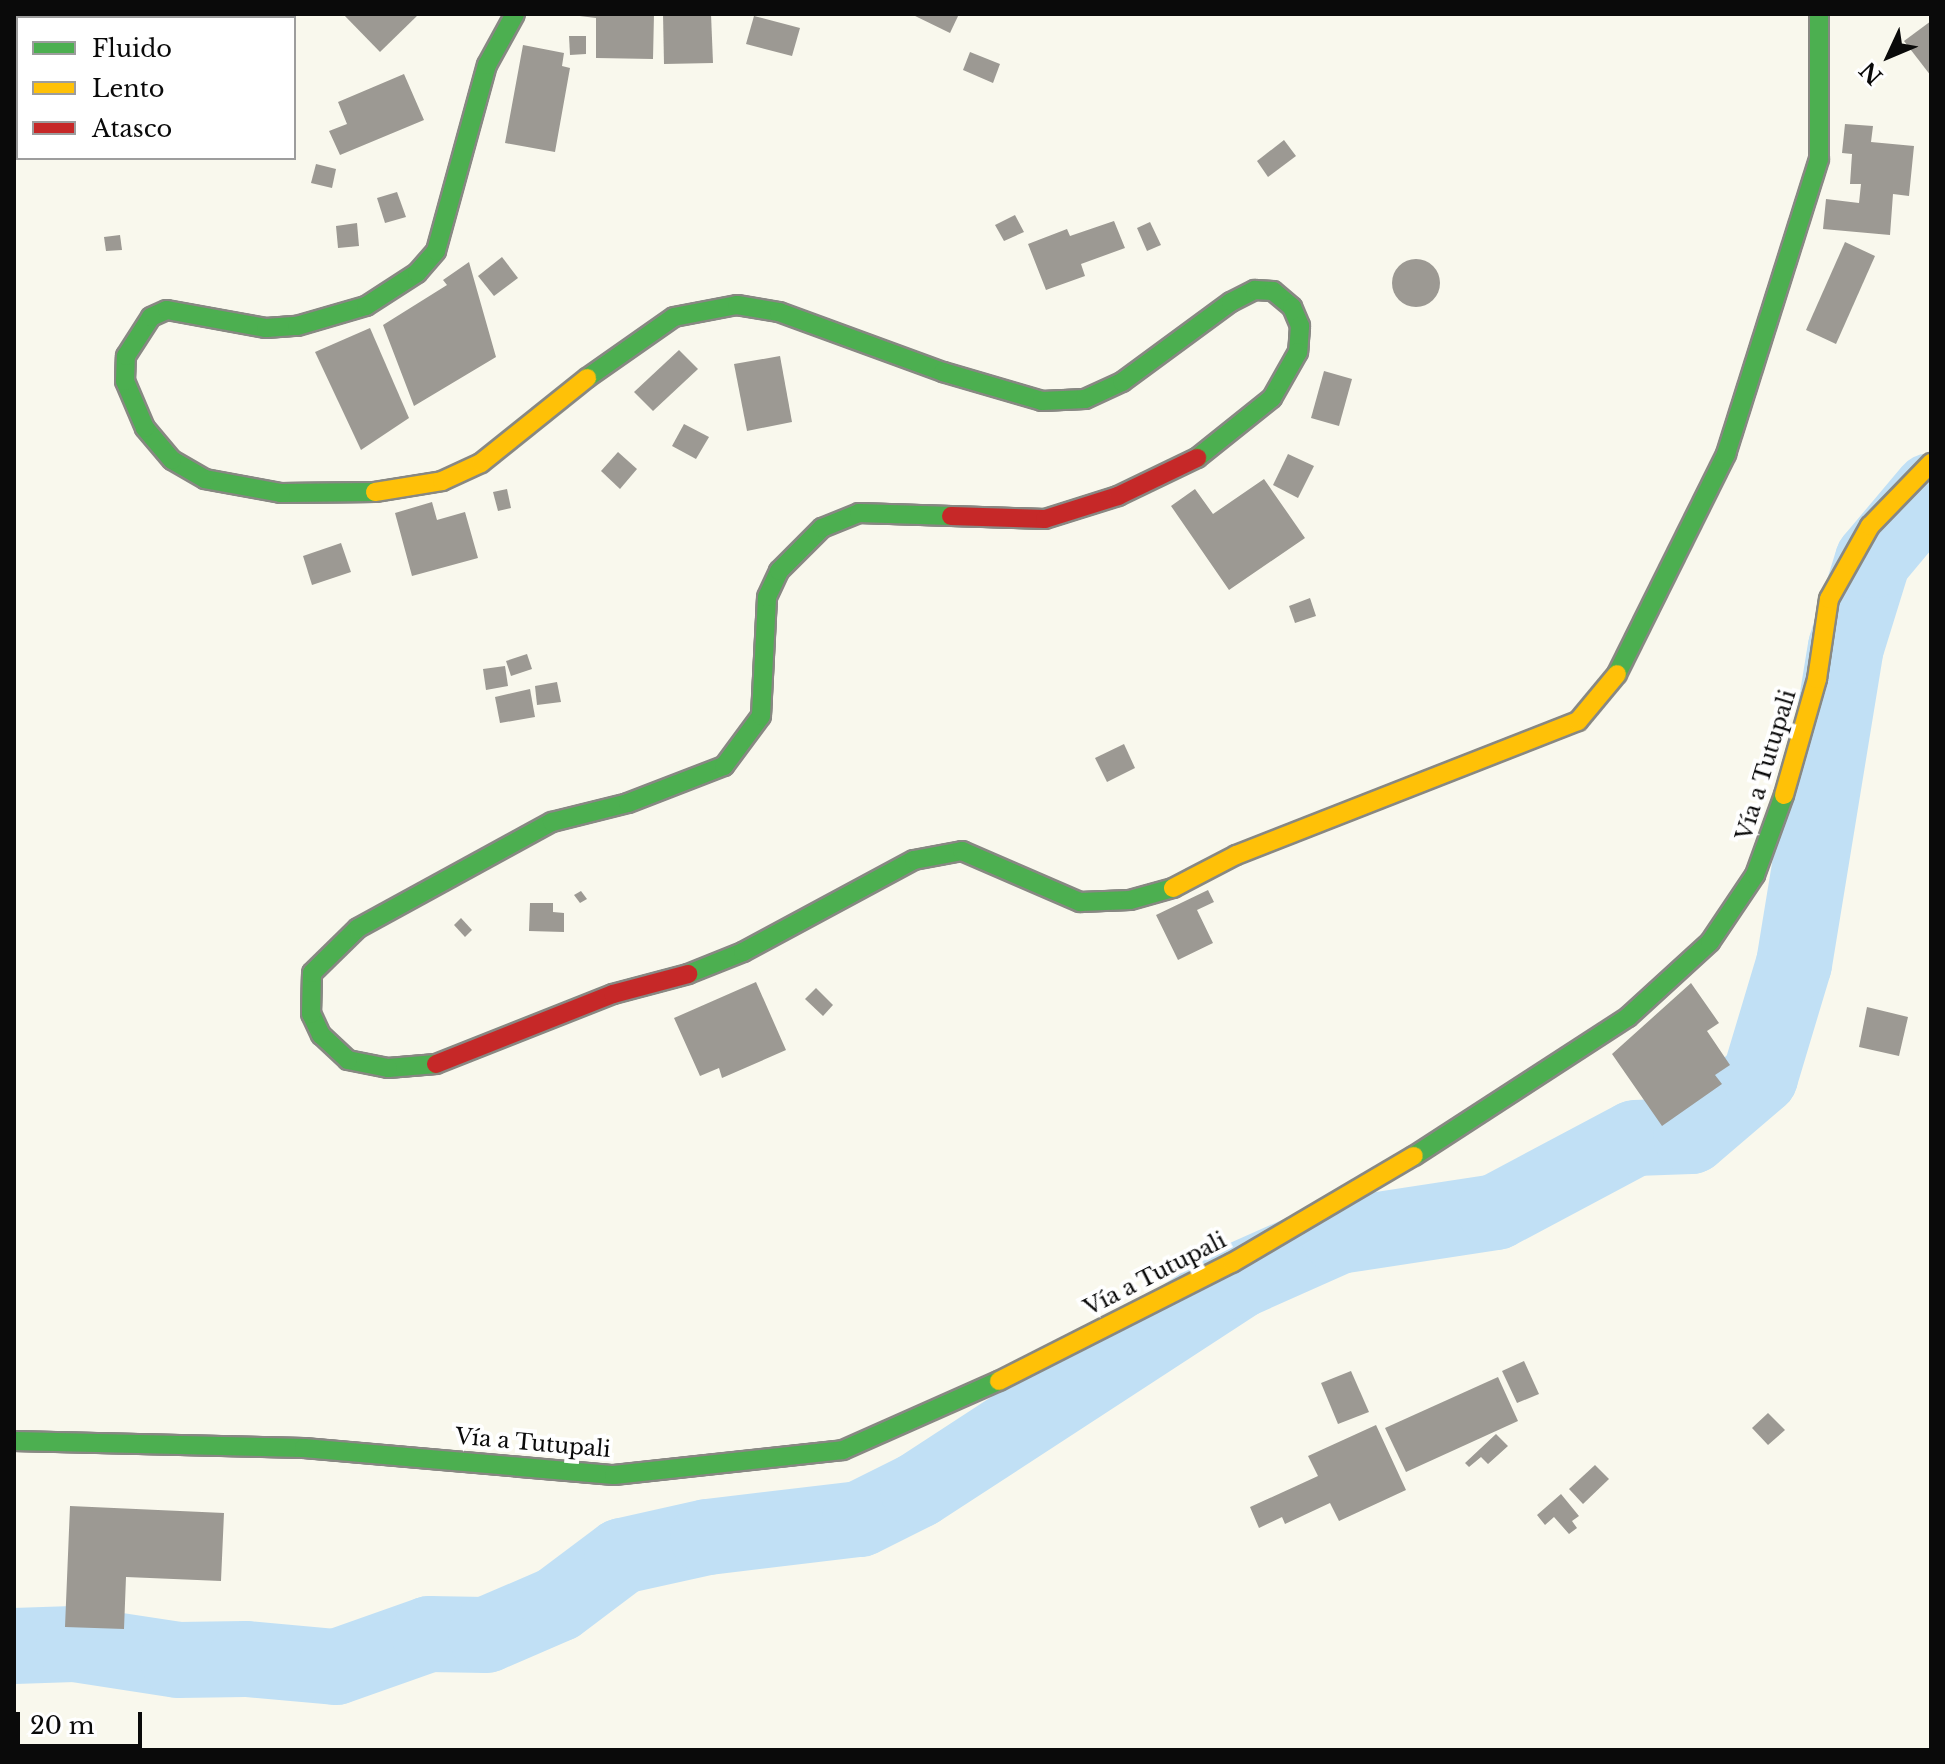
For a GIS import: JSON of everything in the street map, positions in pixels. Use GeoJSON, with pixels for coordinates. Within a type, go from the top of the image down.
{"type":"FeatureCollection","features":[{"type":"Feature","properties":{"kind":"street"},"geometry":{"type":"LineString","coordinates":[[515,14],[487,65],[436,251],[417,273],[366,306],[297,326],[266,328],[167,310],[151,317],[126,356],[125,381],[145,428],[172,460],[205,479],[281,493],[394,492],[442,481],[481,463],[615,356],[674,317],[737,305],[779,312],[943,372],[1042,401],[1085,399],[1122,382],[1231,302],[1255,290],[1273,291],[1292,307],[1300,326],[1298,352],[1272,398],[1243,426],[1177,472],[1118,496],[1045,519],[859,513],[822,528],[779,571],[767,597],[761,716],[750,737],[724,766],[628,803],[552,822],[358,928],[312,973],[311,1014],[321,1035],[348,1060],[388,1068],[444,1063],[613,994],[667,982],[743,952],[914,860],[962,851],[1080,902],[1130,900],[1181,886],[1236,855],[1578,721],[1597,704],[1628,656],[1726,454],[1819,159],[1819,14]]}},
{"type":"Feature","properties":{"kind":"street","name":"Vía a Tutupali"},"geometry":{"type":"LineString","coordinates":[[14,1441],[304,1448],[614,1475],[843,1450],[967,1397],[1232,1263],[1433,1145],[1628,1017],[1710,942],[1755,875],[1776,824],[1817,679],[1829,599],[1870,526],[1931,463]]}},
{"type":"Feature","properties":{"kind":"building"},"geometry":{"type":"Polygon","coordinates":[[[343,14],[419,14],[380,52],[343,14]]]}},
{"type":"Feature","properties":{"kind":"building"},"geometry":{"type":"Polygon","coordinates":[[[563,14],[654,14],[653,59],[596,58],[596,18],[563,14]]]}},
{"type":"Feature","properties":{"kind":"building"},"geometry":{"type":"Polygon","coordinates":[[[663,14],[711,14],[713,63],[664,64],[663,14]]]}},
{"type":"Feature","properties":{"kind":"building"},"geometry":{"type":"Polygon","coordinates":[[[911,14],[959,14],[950,33],[911,14]]]}},
{"type":"Feature","properties":{"kind":"building"},"geometry":{"type":"Polygon","coordinates":[[[754,16],[800,28],[792,56],[746,44],[754,16]]]}},
{"type":"Feature","properties":{"kind":"building"},"geometry":{"type":"Polygon","coordinates":[[[1931,21],[1931,76],[1904,41],[1931,21]]]}},
{"type":"Feature","properties":{"kind":"building"},"geometry":{"type":"Polygon","coordinates":[[[569,36],[586,36],[586,54],[570,55],[569,36]]]}},
{"type":"Feature","properties":{"kind":"building"},"geometry":{"type":"Polygon","coordinates":[[[523,45],[564,53],[562,66],[570,68],[555,152],[505,143],[523,45]]]}},
{"type":"Feature","properties":{"kind":"building"},"geometry":{"type":"Polygon","coordinates":[[[970,52],[1000,64],[993,83],[963,70],[970,52]]]}},
{"type":"Feature","properties":{"kind":"building"},"geometry":{"type":"Polygon","coordinates":[[[404,74],[424,120],[340,155],[329,131],[347,124],[338,102],[404,74]]]}},
{"type":"Feature","properties":{"kind":"building"},"geometry":{"type":"Polygon","coordinates":[[[1845,124],[1873,126],[1871,142],[1914,146],[1909,196],[1893,194],[1890,235],[1823,229],[1826,199],[1859,203],[1861,184],[1850,184],[1852,154],[1842,153],[1845,124]]]}},
{"type":"Feature","properties":{"kind":"building"},"geometry":{"type":"Polygon","coordinates":[[[1284,140],[1296,156],[1268,177],[1257,161],[1284,140]]]}},
{"type":"Feature","properties":{"kind":"building"},"geometry":{"type":"Polygon","coordinates":[[[316,164],[336,169],[332,188],[311,183],[316,164]]]}},
{"type":"Feature","properties":{"kind":"building"},"geometry":{"type":"Polygon","coordinates":[[[397,192],[406,217],[385,223],[377,198],[397,192]]]}},
{"type":"Feature","properties":{"kind":"building"},"geometry":{"type":"Polygon","coordinates":[[[1015,215],[1024,232],[1004,241],[995,225],[1015,215]]]}},
{"type":"Feature","properties":{"kind":"building"},"geometry":{"type":"Polygon","coordinates":[[[1114,221],[1125,248],[1081,264],[1085,276],[1046,290],[1028,244],[1067,229],[1070,236],[1114,221]]]}},
{"type":"Feature","properties":{"kind":"building"},"geometry":{"type":"Polygon","coordinates":[[[1150,222],[1161,245],[1147,251],[1137,228],[1150,222]]]}},
{"type":"Feature","properties":{"kind":"building"},"geometry":{"type":"Polygon","coordinates":[[[357,223],[359,246],[338,248],[336,226],[357,223]]]}},
{"type":"Feature","properties":{"kind":"building"},"geometry":{"type":"Polygon","coordinates":[[[120,235],[122,250],[106,251],[104,237],[120,235]]]}},
{"type":"Feature","properties":{"kind":"building"},"geometry":{"type":"Polygon","coordinates":[[[1845,242],[1875,256],[1836,344],[1806,330],[1845,242]]]}},
{"type":"Feature","properties":{"kind":"building"},"geometry":{"type":"Polygon","coordinates":[[[502,257],[518,278],[494,296],[478,276],[502,257]]]}},
{"type":"Feature","properties":{"kind":"building"},"geometry":{"type":"Polygon","coordinates":[[[1416,259],[1425,260],[1433,266],[1439,274],[1439,292],[1433,300],[1425,306],[1416,307],[1407,306],[1399,300],[1393,292],[1392,283],[1393,274],[1399,266],[1407,260],[1416,259]]]}},
{"type":"Feature","properties":{"kind":"building"},"geometry":{"type":"Polygon","coordinates":[[[469,262],[496,357],[414,406],[383,325],[447,285],[443,280],[469,262]]]}},
{"type":"Feature","properties":{"kind":"building"},"geometry":{"type":"Polygon","coordinates":[[[370,328],[409,418],[361,450],[315,352],[370,328]]]}},
{"type":"Feature","properties":{"kind":"building"},"geometry":{"type":"Polygon","coordinates":[[[679,350],[698,369],[653,411],[634,392],[679,350]]]}},
{"type":"Feature","properties":{"kind":"building"},"geometry":{"type":"Polygon","coordinates":[[[780,356],[792,422],[747,431],[734,364],[780,356]]]}},
{"type":"Feature","properties":{"kind":"building"},"geometry":{"type":"Polygon","coordinates":[[[1324,371],[1352,379],[1339,426],[1311,418],[1324,371]]]}},
{"type":"Feature","properties":{"kind":"building"},"geometry":{"type":"Polygon","coordinates":[[[684,424],[709,437],[696,459],[672,446],[684,424]]]}},
{"type":"Feature","properties":{"kind":"building"},"geometry":{"type":"Polygon","coordinates":[[[618,452],[637,469],[620,489],[601,471],[618,452]]]}},
{"type":"Feature","properties":{"kind":"building"},"geometry":{"type":"Polygon","coordinates":[[[1288,454],[1314,466],[1298,498],[1273,485],[1288,454]]]}},
{"type":"Feature","properties":{"kind":"building"},"geometry":{"type":"Polygon","coordinates":[[[1264,479],[1305,538],[1229,590],[1171,506],[1195,489],[1213,514],[1264,479]]]}},
{"type":"Feature","properties":{"kind":"building"},"geometry":{"type":"Polygon","coordinates":[[[507,489],[511,508],[498,511],[493,492],[507,489]]]}},
{"type":"Feature","properties":{"kind":"building"},"geometry":{"type":"Polygon","coordinates":[[[432,502],[437,520],[465,512],[478,558],[412,576],[395,513],[432,502]]]}},
{"type":"Feature","properties":{"kind":"building"},"geometry":{"type":"Polygon","coordinates":[[[341,543],[351,572],[312,585],[303,556],[341,543]]]}},
{"type":"Feature","properties":{"kind":"building"},"geometry":{"type":"Polygon","coordinates":[[[1310,598],[1316,616],[1295,623],[1289,606],[1310,598]]]}},
{"type":"Feature","properties":{"kind":"building"},"geometry":{"type":"Polygon","coordinates":[[[527,654],[532,669],[511,676],[506,661],[527,654]]]}},
{"type":"Feature","properties":{"kind":"building"},"geometry":{"type":"Polygon","coordinates":[[[505,666],[508,686],[486,690],[483,669],[505,666]]]}},
{"type":"Feature","properties":{"kind":"building"},"geometry":{"type":"Polygon","coordinates":[[[557,682],[561,702],[537,705],[535,686],[557,682]]]}},
{"type":"Feature","properties":{"kind":"building"},"geometry":{"type":"Polygon","coordinates":[[[530,689],[535,717],[500,723],[495,697],[530,689]]]}},
{"type":"Feature","properties":{"kind":"building"},"geometry":{"type":"Polygon","coordinates":[[[1124,744],[1135,768],[1107,782],[1095,758],[1124,744]]]}},
{"type":"Feature","properties":{"kind":"building"},"geometry":{"type":"Polygon","coordinates":[[[1208,890],[1214,902],[1197,910],[1213,943],[1178,960],[1156,915],[1208,890]]]}},
{"type":"Feature","properties":{"kind":"building"},"geometry":{"type":"Polygon","coordinates":[[[581,891],[587,899],[580,903],[574,895],[581,891]]]}},
{"type":"Feature","properties":{"kind":"building"},"geometry":{"type":"Polygon","coordinates":[[[530,903],[553,903],[553,912],[564,913],[564,932],[529,931],[530,903]]]}},
{"type":"Feature","properties":{"kind":"building"},"geometry":{"type":"Polygon","coordinates":[[[461,918],[472,930],[465,937],[454,925],[461,918]]]}},
{"type":"Feature","properties":{"kind":"building"},"geometry":{"type":"Polygon","coordinates":[[[756,982],[786,1050],[722,1078],[719,1068],[700,1076],[674,1018],[756,982]]]}},
{"type":"Feature","properties":{"kind":"building"},"geometry":{"type":"Polygon","coordinates":[[[1691,983],[1719,1023],[1707,1031],[1730,1065],[1715,1075],[1722,1084],[1662,1126],[1612,1054],[1691,983]]]}},
{"type":"Feature","properties":{"kind":"building"},"geometry":{"type":"Polygon","coordinates":[[[816,988],[833,1005],[823,1016],[805,999],[816,988]]]}},
{"type":"Feature","properties":{"kind":"building"},"geometry":{"type":"Polygon","coordinates":[[[1867,1007],[1908,1017],[1899,1056],[1859,1047],[1867,1007]]]}},
{"type":"Feature","properties":{"kind":"building"},"geometry":{"type":"Polygon","coordinates":[[[1524,1361],[1539,1394],[1517,1403],[1502,1371],[1524,1361]]]}},
{"type":"Feature","properties":{"kind":"building"},"geometry":{"type":"Polygon","coordinates":[[[1351,1371],[1369,1412],[1338,1424],[1321,1383],[1351,1371]]]}},
{"type":"Feature","properties":{"kind":"building"},"geometry":{"type":"Polygon","coordinates":[[[1498,1377],[1518,1421],[1406,1472],[1385,1428],[1498,1377]]]}},
{"type":"Feature","properties":{"kind":"building"},"geometry":{"type":"Polygon","coordinates":[[[1768,1413],[1785,1430],[1768,1445],[1752,1428],[1768,1413]]]}},
{"type":"Feature","properties":{"kind":"building"},"geometry":{"type":"Polygon","coordinates":[[[1376,1425],[1406,1490],[1339,1521],[1330,1503],[1285,1524],[1282,1517],[1259,1528],[1250,1507],[1318,1476],[1308,1456],[1376,1425]]]}},
{"type":"Feature","properties":{"kind":"building"},"geometry":{"type":"Polygon","coordinates":[[[1496,1434],[1508,1446],[1488,1464],[1481,1457],[1469,1467],[1465,1463],[1496,1434]]]}},
{"type":"Feature","properties":{"kind":"building"},"geometry":{"type":"Polygon","coordinates":[[[1595,1465],[1609,1479],[1583,1504],[1569,1489],[1595,1465]]]}},
{"type":"Feature","properties":{"kind":"building"},"geometry":{"type":"Polygon","coordinates":[[[1561,1494],[1579,1516],[1572,1521],[1577,1528],[1569,1534],[1554,1517],[1545,1525],[1537,1515],[1561,1494]]]}},
{"type":"Feature","properties":{"kind":"building"},"geometry":{"type":"Polygon","coordinates":[[[70,1506],[224,1513],[221,1581],[126,1577],[124,1629],[65,1627],[70,1506]]]}},
{"type":"Feature","properties":{"kind":"waterway"},"geometry":{"type":"LineString","coordinates":[[14,1646],[74,1644],[178,1660],[246,1659],[336,1667],[429,1634],[486,1635],[558,1604],[622,1556],[708,1537],[860,1519],[918,1490],[1238,1281],[1339,1236],[1496,1212],[1635,1138],[1691,1136],[1760,1077],[1794,964],[1846,647],[1873,560],[1931,491]]}},
{"type":"Feature","properties":{"kind":"traffic: fast"},"geometry":{"type":"LineString","coordinates":[[375,492],[281,493],[205,479],[172,460],[145,428],[125,381],[126,356],[151,317],[167,310],[266,328],[297,326],[366,306],[417,273],[436,251],[487,65],[515,14]]}},
{"type":"Feature","properties":{"kind":"traffic: fast"},"geometry":{"type":"LineString","coordinates":[[1617,674],[1726,454],[1819,159],[1819,14]]}},
{"type":"Feature","properties":{"kind":"traffic: fast"},"geometry":{"type":"LineString","coordinates":[[587,378],[674,317],[737,305],[779,312],[943,372],[1042,401],[1085,399],[1122,382],[1231,302],[1255,290],[1273,291],[1292,307],[1300,326],[1298,352],[1272,398],[1197,458]]}},
{"type":"Feature","properties":{"kind":"traffic: fast"},"geometry":{"type":"LineString","coordinates":[[436,1064],[388,1068],[348,1060],[321,1035],[311,1014],[312,973],[358,928],[552,822],[628,803],[724,766],[761,716],[767,597],[779,571],[822,528],[859,513],[951,516]]}},
{"type":"Feature","properties":{"kind":"traffic: fast"},"geometry":{"type":"LineString","coordinates":[[1414,1156],[1628,1017],[1710,942],[1755,875],[1784,795]]}},
{"type":"Feature","properties":{"kind":"traffic: fast"},"geometry":{"type":"LineString","coordinates":[[688,974],[743,952],[914,860],[962,851],[1080,902],[1130,900],[1173,888]]}},
{"type":"Feature","properties":{"kind":"traffic: fast"},"geometry":{"type":"LineString","coordinates":[[14,1441],[304,1448],[614,1475],[843,1450],[999,1381]]}},
{"type":"Feature","properties":{"kind":"traffic: slow"},"geometry":{"type":"LineString","coordinates":[[375,492],[442,481],[481,463],[587,378]]}},
{"type":"Feature","properties":{"kind":"traffic: slow"},"geometry":{"type":"LineString","coordinates":[[1784,795],[1817,679],[1829,599],[1870,526],[1931,463]]}},
{"type":"Feature","properties":{"kind":"traffic: slow"},"geometry":{"type":"LineString","coordinates":[[1173,888],[1236,855],[1578,721],[1617,674]]}},
{"type":"Feature","properties":{"kind":"traffic: slow"},"geometry":{"type":"LineString","coordinates":[[999,1381],[1232,1263],[1414,1156]]}},
{"type":"Feature","properties":{"kind":"traffic: jam"},"geometry":{"type":"LineString","coordinates":[[951,516],[1045,519],[1118,496],[1197,458]]}},
{"type":"Feature","properties":{"kind":"traffic: jam"},"geometry":{"type":"LineString","coordinates":[[436,1064],[613,994],[688,974]]}}]}
